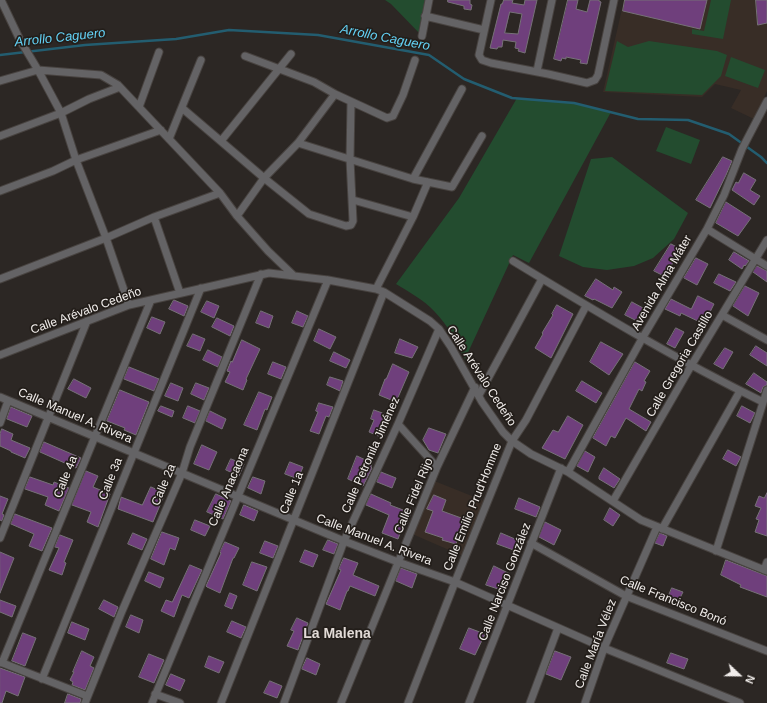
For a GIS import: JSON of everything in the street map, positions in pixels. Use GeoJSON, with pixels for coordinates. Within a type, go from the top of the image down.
{"type":"FeatureCollection","features":[{"type":"Feature","properties":{"kind":"street"},"geometry":{"type":"LineString","coordinates":[[1,0],[20,40],[61,113],[76,160],[106,238],[129,305]]}},
{"type":"Feature","properties":{"kind":"street"},"geometry":{"type":"LineString","coordinates":[[422,36],[429,0]]}},
{"type":"Feature","properties":{"kind":"street"},"geometry":{"type":"LineString","coordinates":[[491,0],[478,55],[482,60],[587,83],[595,80],[598,75],[614,0]]}},
{"type":"Feature","properties":{"kind":"street"},"geometry":{"type":"LineString","coordinates":[[537,71],[552,0]]}},
{"type":"Feature","properties":{"kind":"street"},"geometry":{"type":"LineString","coordinates":[[425,16],[484,30]]}},
{"type":"Feature","properties":{"kind":"street"},"geometry":{"type":"LineString","coordinates":[[139,107],[159,52]]}},
{"type":"Feature","properties":{"kind":"street"},"geometry":{"type":"LineString","coordinates":[[221,141],[291,54]]}},
{"type":"Feature","properties":{"kind":"street"},"geometry":{"type":"LineString","coordinates":[[245,56],[314,82],[351,102],[387,118],[393,116],[403,95],[415,60]]}},
{"type":"Feature","properties":{"kind":"street"},"geometry":{"type":"LineString","coordinates":[[169,139],[201,60]]}},
{"type":"Feature","properties":{"kind":"street"},"geometry":{"type":"LineString","coordinates":[[0,81],[38,70],[101,75],[120,87],[220,193],[236,216],[268,251],[293,275]]}},
{"type":"Feature","properties":{"kind":"street"},"geometry":{"type":"LineString","coordinates":[[0,136],[61,113],[89,99],[120,87]]}},
{"type":"Feature","properties":{"kind":"street"},"geometry":{"type":"LineString","coordinates":[[413,179],[462,89]]}},
{"type":"Feature","properties":{"kind":"street"},"geometry":{"type":"LineString","coordinates":[[236,216],[264,178],[298,143],[335,94]]}},
{"type":"Feature","properties":{"kind":"street","name":"Avenida Alma Máter"},"geometry":{"type":"LineString","coordinates":[[568,472],[643,338],[707,229],[724,195],[742,149],[767,101]]}},
{"type":"Feature","properties":{"kind":"street"},"geometry":{"type":"LineString","coordinates":[[182,108],[309,214],[346,226],[351,225],[353,221],[350,159],[351,102]]}},
{"type":"Feature","properties":{"kind":"street"},"geometry":{"type":"LineString","coordinates":[[0,191],[53,171],[76,160],[161,130]]}},
{"type":"Feature","properties":{"kind":"street"},"geometry":{"type":"LineString","coordinates":[[298,143],[413,179],[452,187],[482,136]]}},
{"type":"Feature","properties":{"kind":"street"},"geometry":{"type":"LineString","coordinates":[[376,289],[413,217],[428,182]]}},
{"type":"Feature","properties":{"kind":"street"},"geometry":{"type":"LineString","coordinates":[[0,279],[106,238],[154,217],[220,193]]}},
{"type":"Feature","properties":{"kind":"street"},"geometry":{"type":"LineString","coordinates":[[353,200],[413,217]]}},
{"type":"Feature","properties":{"kind":"street"},"geometry":{"type":"LineString","coordinates":[[154,217],[180,293]]}},
{"type":"Feature","properties":{"kind":"street"},"geometry":{"type":"LineString","coordinates":[[707,229],[767,266]]}},
{"type":"Feature","properties":{"kind":"street","name":"Calle Gregoria Castillo"},"geometry":{"type":"LineString","coordinates":[[613,501],[691,366],[767,240]]}},
{"type":"Feature","properties":{"kind":"street"},"geometry":{"type":"LineString","coordinates":[[513,261],[586,306],[691,366],[763,402]]}},
{"type":"Feature","properties":{"kind":"street","name":"Calle Arévalo Cedeño"},"geometry":{"type":"LineString","coordinates":[[0,355],[129,305],[261,274],[269,273],[293,275],[376,289],[384,292],[430,321],[439,329],[503,432],[512,441],[531,454],[568,472],[641,520],[766,570]]}},
{"type":"Feature","properties":{"kind":"street","name":"Calle 2a"},"geometry":{"type":"LineString","coordinates":[[86,700],[122,611],[182,473],[190,447],[261,274]]}},
{"type":"Feature","properties":{"kind":"street"},"geometry":{"type":"LineString","coordinates":[[479,395],[542,279]]}},
{"type":"Feature","properties":{"kind":"street","name":"Calle Anacaona"},"geometry":{"type":"LineString","coordinates":[[152,703],[328,280]]}},
{"type":"Feature","properties":{"kind":"street","name":"Calle 3a"},"geometry":{"type":"LineString","coordinates":[[42,679],[201,288]]}},
{"type":"Feature","properties":{"kind":"street","name":"Calle 1a"},"geometry":{"type":"LineString","coordinates":[[221,703],[384,292]]}},
{"type":"Feature","properties":{"kind":"street","name":"Calle 4a"},"geometry":{"type":"LineString","coordinates":[[1,663],[151,300]]}},
{"type":"Feature","properties":{"kind":"street","name":"Calle Emilio Prud'Homme"},"geometry":{"type":"LineString","coordinates":[[408,703],[512,441],[526,420],[586,306]]}},
{"type":"Feature","properties":{"kind":"street"},"geometry":{"type":"LineString","coordinates":[[722,315],[767,340]]}},
{"type":"Feature","properties":{"kind":"street"},"geometry":{"type":"LineString","coordinates":[[0,538],[87,321]]}},
{"type":"Feature","properties":{"kind":"street","name":"Calle Petronila Jiménez"},"geometry":{"type":"LineString","coordinates":[[284,703],[344,541],[398,424],[439,329]]}},
{"type":"Feature","properties":{"kind":"street","name":"Calle Fidel Rijo"},"geometry":{"type":"LineString","coordinates":[[341,703],[437,467],[474,387]]}},
{"type":"Feature","properties":{"kind":"street"},"geometry":{"type":"LineString","coordinates":[[716,551],[767,390]]}},
{"type":"Feature","properties":{"kind":"street","name":"Calle María Vélez"},"geometry":{"type":"LineString","coordinates":[[585,703],[604,648],[626,596],[660,528],[740,391]]}},
{"type":"Feature","properties":{"kind":"street","name":"Calle Manuel A. Rivera"},"geometry":{"type":"LineString","coordinates":[[0,397],[344,541],[455,582],[604,648],[740,703]]}},
{"type":"Feature","properties":{"kind":"street"},"geometry":{"type":"LineString","coordinates":[[0,423],[8,401]]}},
{"type":"Feature","properties":{"kind":"street"},"geometry":{"type":"LineString","coordinates":[[398,424],[437,467]]}},
{"type":"Feature","properties":{"kind":"street","name":"Calle Narciso González"},"geometry":{"type":"LineString","coordinates":[[469,703],[561,468]]}},
{"type":"Feature","properties":{"kind":"street","name":"Calle Francisco Bonó"},"geometry":{"type":"LineString","coordinates":[[532,544],[626,596],[767,651]]}},
{"type":"Feature","properties":{"kind":"street"},"geometry":{"type":"LineString","coordinates":[[766,570],[767,562]]}},
{"type":"Feature","properties":{"kind":"street"},"geometry":{"type":"LineString","coordinates":[[530,703],[558,628]]}},
{"type":"Feature","properties":{"kind":"street"},"geometry":{"type":"LineString","coordinates":[[1,663],[42,679],[86,700]]}},
{"type":"Feature","properties":{"kind":"street"},"geometry":{"type":"LineString","coordinates":[[155,694],[180,703]]}},
{"type":"Feature","properties":{"kind":"shaded area"},"geometry":{"type":"Polygon","coordinates":[[[624,0],[767,0],[767,91],[754,119],[731,108],[741,90],[715,84],[702,97],[603,92],[624,0]]]}},
{"type":"Feature","properties":{"kind":"shaded area"},"geometry":{"type":"Polygon","coordinates":[[[432,480],[487,502],[465,557],[410,533],[432,480]]]}},
{"type":"Feature","properties":{"kind":"green space"},"geometry":{"type":"Polygon","coordinates":[[[385,0],[429,0],[422,36],[391,4],[385,0]]]}},
{"type":"Feature","properties":{"kind":"green space"},"geometry":{"type":"Polygon","coordinates":[[[711,0],[731,0],[723,39],[692,34],[692,29],[704,31],[711,0]]]}},
{"type":"Feature","properties":{"kind":"green space"},"geometry":{"type":"Polygon","coordinates":[[[617,41],[628,47],[649,41],[717,51],[727,55],[721,76],[702,95],[605,91],[617,41]]]}},
{"type":"Feature","properties":{"kind":"green space"},"geometry":{"type":"Polygon","coordinates":[[[731,57],[765,70],[758,88],[725,76],[731,57]]]}},
{"type":"Feature","properties":{"kind":"green space"},"geometry":{"type":"Polygon","coordinates":[[[517,98],[574,103],[611,112],[529,263],[513,255],[465,359],[439,316],[421,300],[396,284],[459,198],[517,98]]]}},
{"type":"Feature","properties":{"kind":"green space"},"geometry":{"type":"Polygon","coordinates":[[[666,127],[700,140],[691,164],[656,151],[666,127]]]}},
{"type":"Feature","properties":{"kind":"green space"},"geometry":{"type":"Polygon","coordinates":[[[612,157],[688,213],[674,239],[653,258],[634,266],[607,270],[583,267],[559,256],[591,159],[612,157]]]}},
{"type":"Feature","properties":{"kind":"building"},"geometry":{"type":"Polygon","coordinates":[[[448,0],[470,0],[470,4],[472,5],[471,10],[464,9],[464,6],[448,2],[448,0]]]}},
{"type":"Feature","properties":{"kind":"building"},"geometry":{"type":"Polygon","coordinates":[[[504,0],[513,0],[512,3],[524,5],[525,0],[537,0],[525,53],[518,51],[519,49],[515,48],[516,42],[503,40],[502,47],[498,47],[497,49],[490,48],[504,0]],[[510,12],[505,33],[518,34],[522,14],[510,12]]]}},
{"type":"Feature","properties":{"kind":"building"},"geometry":{"type":"Polygon","coordinates":[[[568,0],[578,0],[576,9],[587,12],[590,0],[599,0],[601,2],[587,64],[580,63],[581,60],[566,57],[566,59],[562,58],[561,61],[554,59],[568,0]]]}},
{"type":"Feature","properties":{"kind":"building"},"geometry":{"type":"Polygon","coordinates":[[[625,0],[707,0],[700,29],[623,11],[625,0]]]}},
{"type":"Feature","properties":{"kind":"building"},"geometry":{"type":"Polygon","coordinates":[[[756,0],[767,0],[767,23],[758,25],[756,0]]]}},
{"type":"Feature","properties":{"kind":"building"},"geometry":{"type":"Polygon","coordinates":[[[723,157],[732,161],[710,208],[696,200],[723,157]]]}},
{"type":"Feature","properties":{"kind":"building"},"geometry":{"type":"Polygon","coordinates":[[[744,173],[756,180],[750,190],[760,196],[754,205],[732,190],[736,182],[738,183],[744,173]]]}},
{"type":"Feature","properties":{"kind":"building"},"geometry":{"type":"Polygon","coordinates":[[[726,202],[751,218],[738,236],[716,223],[726,202]]]}},
{"type":"Feature","properties":{"kind":"building"},"geometry":{"type":"Polygon","coordinates":[[[671,244],[681,249],[675,263],[673,262],[666,277],[654,271],[671,244]]]}},
{"type":"Feature","properties":{"kind":"building"},"geometry":{"type":"Polygon","coordinates":[[[734,252],[749,261],[742,269],[729,260],[734,252]]]}},
{"type":"Feature","properties":{"kind":"building"},"geometry":{"type":"Polygon","coordinates":[[[696,258],[708,264],[697,285],[684,278],[696,258]]]}},
{"type":"Feature","properties":{"kind":"building"},"geometry":{"type":"Polygon","coordinates":[[[757,266],[767,271],[767,282],[753,272],[757,266]]]}},
{"type":"Feature","properties":{"kind":"building"},"geometry":{"type":"Polygon","coordinates":[[[719,274],[736,282],[730,291],[714,283],[719,274]]]}},
{"type":"Feature","properties":{"kind":"building"},"geometry":{"type":"Polygon","coordinates":[[[596,279],[613,290],[614,287],[622,292],[612,308],[585,296],[596,279]]]}},
{"type":"Feature","properties":{"kind":"building"},"geometry":{"type":"Polygon","coordinates":[[[745,286],[759,293],[748,316],[733,306],[745,286]]]}},
{"type":"Feature","properties":{"kind":"building"},"geometry":{"type":"Polygon","coordinates":[[[698,296],[714,304],[704,324],[681,313],[680,316],[665,309],[671,299],[691,309],[698,296]]]}},
{"type":"Feature","properties":{"kind":"building"},"geometry":{"type":"Polygon","coordinates":[[[174,300],[188,306],[184,316],[169,309],[174,300]]]}},
{"type":"Feature","properties":{"kind":"building"},"geometry":{"type":"Polygon","coordinates":[[[207,301],[219,306],[214,318],[201,312],[207,301]]]}},
{"type":"Feature","properties":{"kind":"building"},"geometry":{"type":"Polygon","coordinates":[[[632,302],[643,308],[637,321],[625,315],[632,302]]]}},
{"type":"Feature","properties":{"kind":"building"},"geometry":{"type":"Polygon","coordinates":[[[557,305],[573,314],[551,358],[535,348],[557,305]]]}},
{"type":"Feature","properties":{"kind":"building"},"geometry":{"type":"Polygon","coordinates":[[[261,311],[273,316],[269,328],[256,323],[261,311]]]}},
{"type":"Feature","properties":{"kind":"building"},"geometry":{"type":"Polygon","coordinates":[[[297,311],[308,316],[303,327],[292,323],[297,311]]]}},
{"type":"Feature","properties":{"kind":"building"},"geometry":{"type":"Polygon","coordinates":[[[152,317],[165,322],[160,334],[147,328],[152,317]]]}},
{"type":"Feature","properties":{"kind":"building"},"geometry":{"type":"Polygon","coordinates":[[[217,318],[234,326],[230,336],[212,327],[217,318]]]}},
{"type":"Feature","properties":{"kind":"building"},"geometry":{"type":"Polygon","coordinates":[[[676,328],[684,332],[675,348],[667,344],[676,328]]]}},
{"type":"Feature","properties":{"kind":"building"},"geometry":{"type":"Polygon","coordinates":[[[319,329],[336,337],[330,349],[314,341],[319,329]]]}},
{"type":"Feature","properties":{"kind":"building"},"geometry":{"type":"Polygon","coordinates":[[[193,334],[205,339],[200,351],[187,346],[193,334]]]}},
{"type":"Feature","properties":{"kind":"building"},"geometry":{"type":"Polygon","coordinates":[[[400,339],[418,347],[412,358],[395,353],[400,339]]]}},
{"type":"Feature","properties":{"kind":"building"},"geometry":{"type":"Polygon","coordinates":[[[242,340],[260,349],[246,379],[247,380],[243,390],[225,382],[230,372],[227,371],[231,361],[232,362],[242,340]]]}},
{"type":"Feature","properties":{"kind":"building"},"geometry":{"type":"Polygon","coordinates":[[[601,342],[623,354],[609,375],[590,362],[601,342]]]}},
{"type":"Feature","properties":{"kind":"building"},"geometry":{"type":"Polygon","coordinates":[[[756,346],[767,353],[767,366],[750,355],[756,346]]]}},
{"type":"Feature","properties":{"kind":"building"},"geometry":{"type":"Polygon","coordinates":[[[725,348],[733,352],[723,369],[714,364],[725,348]]]}},
{"type":"Feature","properties":{"kind":"building"},"geometry":{"type":"Polygon","coordinates":[[[208,350],[222,357],[218,367],[203,360],[208,350]]]}},
{"type":"Feature","properties":{"kind":"building"},"geometry":{"type":"Polygon","coordinates":[[[334,352],[350,360],[346,368],[330,361],[334,352]]]}},
{"type":"Feature","properties":{"kind":"building"},"geometry":{"type":"Polygon","coordinates":[[[273,362],[286,367],[281,379],[268,374],[273,362]]]}},
{"type":"Feature","properties":{"kind":"building"},"geometry":{"type":"Polygon","coordinates":[[[635,362],[650,371],[644,381],[646,382],[642,391],[639,389],[629,409],[651,422],[646,431],[626,418],[615,438],[611,436],[606,446],[593,438],[635,362]]]}},
{"type":"Feature","properties":{"kind":"building"},"geometry":{"type":"Polygon","coordinates":[[[393,364],[409,372],[396,402],[379,395],[393,364]]]}},
{"type":"Feature","properties":{"kind":"building"},"geometry":{"type":"Polygon","coordinates":[[[129,367],[159,379],[154,391],[124,379],[129,367]]]}},
{"type":"Feature","properties":{"kind":"building"},"geometry":{"type":"Polygon","coordinates":[[[754,373],[767,382],[767,385],[763,387],[761,393],[746,384],[754,373]]]}},
{"type":"Feature","properties":{"kind":"building"},"geometry":{"type":"Polygon","coordinates":[[[330,377],[343,381],[340,391],[327,385],[330,377]]]}},
{"type":"Feature","properties":{"kind":"building"},"geometry":{"type":"Polygon","coordinates":[[[74,379],[91,388],[86,398],[68,389],[74,379]]]}},
{"type":"Feature","properties":{"kind":"building"},"geometry":{"type":"Polygon","coordinates":[[[582,381],[602,393],[596,403],[576,391],[582,381]]]}},
{"type":"Feature","properties":{"kind":"building"},"geometry":{"type":"Polygon","coordinates":[[[171,383],[183,388],[178,401],[165,396],[171,383]]]}},
{"type":"Feature","properties":{"kind":"building"},"geometry":{"type":"Polygon","coordinates":[[[196,383],[209,388],[204,400],[191,394],[196,383]]]}},
{"type":"Feature","properties":{"kind":"building"},"geometry":{"type":"Polygon","coordinates":[[[120,390],[149,402],[136,435],[124,430],[125,428],[107,421],[120,390]]]}},
{"type":"Feature","properties":{"kind":"building"},"geometry":{"type":"Polygon","coordinates":[[[259,392],[272,397],[267,410],[265,409],[257,430],[244,425],[259,392]]]}},
{"type":"Feature","properties":{"kind":"building"},"geometry":{"type":"Polygon","coordinates":[[[319,403],[333,407],[329,417],[326,416],[319,434],[310,431],[318,412],[316,411],[319,403]]]}},
{"type":"Feature","properties":{"kind":"building"},"geometry":{"type":"Polygon","coordinates":[[[161,406],[174,411],[172,417],[158,411],[161,406]]]}},
{"type":"Feature","properties":{"kind":"building"},"geometry":{"type":"Polygon","coordinates":[[[188,406],[200,411],[195,423],[183,418],[188,406]]]}},
{"type":"Feature","properties":{"kind":"building"},"geometry":{"type":"Polygon","coordinates":[[[742,406],[755,413],[750,423],[737,416],[742,406]]]}},
{"type":"Feature","properties":{"kind":"building"},"geometry":{"type":"Polygon","coordinates":[[[11,407],[32,416],[27,427],[7,419],[11,407]]]}},
{"type":"Feature","properties":{"kind":"building"},"geometry":{"type":"Polygon","coordinates":[[[374,410],[388,415],[384,426],[387,427],[383,438],[369,432],[374,420],[371,419],[374,410]]]}},
{"type":"Feature","properties":{"kind":"building"},"geometry":{"type":"Polygon","coordinates":[[[210,411],[226,419],[222,429],[206,421],[210,411]]]}},
{"type":"Feature","properties":{"kind":"building"},"geometry":{"type":"Polygon","coordinates":[[[568,416],[583,425],[565,459],[542,448],[553,430],[558,432],[568,416]]]}},
{"type":"Feature","properties":{"kind":"building"},"geometry":{"type":"Polygon","coordinates":[[[429,428],[446,434],[438,453],[429,450],[423,440],[429,428]]]}},
{"type":"Feature","properties":{"kind":"building"},"geometry":{"type":"Polygon","coordinates":[[[2,429],[13,434],[11,440],[30,448],[25,458],[0,446],[0,434],[2,429]]]}},
{"type":"Feature","properties":{"kind":"building"},"geometry":{"type":"Polygon","coordinates":[[[44,442],[81,458],[76,468],[40,452],[44,442]]]}},
{"type":"Feature","properties":{"kind":"building"},"geometry":{"type":"Polygon","coordinates":[[[202,445],[217,452],[209,470],[194,464],[202,445]]]}},
{"type":"Feature","properties":{"kind":"building"},"geometry":{"type":"Polygon","coordinates":[[[728,450],[741,457],[736,466],[723,459],[728,450]]]}},
{"type":"Feature","properties":{"kind":"building"},"geometry":{"type":"Polygon","coordinates":[[[585,451],[595,457],[588,472],[577,466],[585,451]]]}},
{"type":"Feature","properties":{"kind":"building"},"geometry":{"type":"Polygon","coordinates":[[[357,456],[372,463],[372,468],[363,486],[348,479],[357,456]]]}},
{"type":"Feature","properties":{"kind":"building"},"geometry":{"type":"Polygon","coordinates":[[[231,459],[244,464],[239,476],[226,470],[231,459]]]}},
{"type":"Feature","properties":{"kind":"building"},"geometry":{"type":"Polygon","coordinates":[[[290,462],[303,467],[298,479],[285,474],[290,462]]]}},
{"type":"Feature","properties":{"kind":"building"},"geometry":{"type":"Polygon","coordinates":[[[604,468],[620,479],[614,488],[599,479],[604,468]]]}},
{"type":"Feature","properties":{"kind":"building"},"geometry":{"type":"Polygon","coordinates":[[[86,471],[98,476],[93,487],[110,494],[98,527],[87,522],[91,512],[72,505],[86,471]]]}},
{"type":"Feature","properties":{"kind":"building"},"geometry":{"type":"Polygon","coordinates":[[[381,472],[396,478],[392,488],[377,482],[381,472]]]}},
{"type":"Feature","properties":{"kind":"building"},"geometry":{"type":"Polygon","coordinates":[[[30,477],[53,485],[54,482],[69,488],[59,511],[45,505],[48,497],[25,489],[30,477]]]}},
{"type":"Feature","properties":{"kind":"building"},"geometry":{"type":"Polygon","coordinates":[[[253,477],[265,481],[261,494],[248,488],[253,477]]]}},
{"type":"Feature","properties":{"kind":"building"},"geometry":{"type":"Polygon","coordinates":[[[151,487],[165,493],[153,522],[118,509],[121,497],[142,505],[151,487]]]}},
{"type":"Feature","properties":{"kind":"building"},"geometry":{"type":"Polygon","coordinates":[[[767,493],[767,536],[755,532],[759,520],[756,519],[761,508],[755,506],[759,496],[764,498],[767,493]]]}},
{"type":"Feature","properties":{"kind":"building"},"geometry":{"type":"Polygon","coordinates":[[[216,494],[231,501],[223,519],[207,512],[216,494]]]}},
{"type":"Feature","properties":{"kind":"building"},"geometry":{"type":"Polygon","coordinates":[[[371,494],[391,503],[390,505],[411,513],[407,524],[404,523],[398,539],[382,533],[389,515],[366,505],[371,494]]]}},
{"type":"Feature","properties":{"kind":"building"},"geometry":{"type":"Polygon","coordinates":[[[434,495],[446,500],[442,511],[464,519],[456,544],[442,540],[443,538],[425,532],[433,511],[427,509],[434,495]]]}},
{"type":"Feature","properties":{"kind":"building"},"geometry":{"type":"Polygon","coordinates":[[[0,496],[8,499],[2,514],[4,515],[2,521],[0,520],[0,496]]]}},
{"type":"Feature","properties":{"kind":"building"},"geometry":{"type":"Polygon","coordinates":[[[519,498],[540,507],[536,517],[515,509],[519,498]]]}},
{"type":"Feature","properties":{"kind":"building"},"geometry":{"type":"Polygon","coordinates":[[[244,505],[258,511],[254,521],[240,515],[244,505]]]}},
{"type":"Feature","properties":{"kind":"building"},"geometry":{"type":"Polygon","coordinates":[[[610,508],[620,515],[613,526],[604,520],[610,508]]]}},
{"type":"Feature","properties":{"kind":"building"},"geometry":{"type":"Polygon","coordinates":[[[15,514],[52,528],[42,551],[29,546],[34,534],[11,524],[15,514]]]}},
{"type":"Feature","properties":{"kind":"building"},"geometry":{"type":"Polygon","coordinates":[[[195,520],[210,526],[205,536],[191,530],[195,520]]]}},
{"type":"Feature","properties":{"kind":"building"},"geometry":{"type":"Polygon","coordinates":[[[545,522],[561,530],[554,545],[539,537],[545,522]]]}},
{"type":"Feature","properties":{"kind":"building"},"geometry":{"type":"Polygon","coordinates":[[[162,532],[179,538],[175,550],[170,548],[164,565],[151,559],[162,532]]]}},
{"type":"Feature","properties":{"kind":"building"},"geometry":{"type":"Polygon","coordinates":[[[133,533],[147,539],[142,550],[128,544],[133,533]]]}},
{"type":"Feature","properties":{"kind":"building"},"geometry":{"type":"Polygon","coordinates":[[[501,533],[522,542],[519,552],[497,544],[501,533]]]}},
{"type":"Feature","properties":{"kind":"building"},"geometry":{"type":"Polygon","coordinates":[[[660,533],[667,536],[663,546],[655,543],[660,533]]]}},
{"type":"Feature","properties":{"kind":"building"},"geometry":{"type":"Polygon","coordinates":[[[60,535],[73,540],[64,562],[66,563],[62,575],[49,570],[59,548],[55,547],[60,535]]]}},
{"type":"Feature","properties":{"kind":"building"},"geometry":{"type":"Polygon","coordinates":[[[328,540],[338,544],[334,554],[323,550],[328,540]]]}},
{"type":"Feature","properties":{"kind":"building"},"geometry":{"type":"Polygon","coordinates":[[[265,541],[278,546],[273,558],[260,553],[265,541]]]}},
{"type":"Feature","properties":{"kind":"building"},"geometry":{"type":"Polygon","coordinates":[[[225,542],[239,548],[233,558],[220,593],[206,586],[225,542]]]}},
{"type":"Feature","properties":{"kind":"building"},"geometry":{"type":"Polygon","coordinates":[[[305,550],[318,555],[313,567],[300,562],[305,550]]]}},
{"type":"Feature","properties":{"kind":"building"},"geometry":{"type":"Polygon","coordinates":[[[0,552],[14,558],[0,593],[0,552]]]}},
{"type":"Feature","properties":{"kind":"building"},"geometry":{"type":"Polygon","coordinates":[[[344,558],[358,563],[353,575],[379,586],[375,596],[350,586],[340,610],[326,604],[341,570],[339,569],[344,558]]]}},
{"type":"Feature","properties":{"kind":"building"},"geometry":{"type":"Polygon","coordinates":[[[726,560],[767,576],[767,597],[740,587],[741,585],[721,575],[726,560]]]}},
{"type":"Feature","properties":{"kind":"building"},"geometry":{"type":"Polygon","coordinates":[[[252,562],[267,567],[257,591],[243,585],[252,562]]]}},
{"type":"Feature","properties":{"kind":"building"},"geometry":{"type":"Polygon","coordinates":[[[190,565],[202,570],[189,598],[182,595],[174,617],[161,611],[166,600],[172,602],[190,565]]]}},
{"type":"Feature","properties":{"kind":"building"},"geometry":{"type":"Polygon","coordinates":[[[494,566],[510,574],[504,591],[486,585],[494,566]]]}},
{"type":"Feature","properties":{"kind":"building"},"geometry":{"type":"Polygon","coordinates":[[[401,568],[417,574],[412,588],[396,581],[401,568]]]}},
{"type":"Feature","properties":{"kind":"building"},"geometry":{"type":"Polygon","coordinates":[[[149,572],[164,578],[160,588],[145,581],[149,572]]]}},
{"type":"Feature","properties":{"kind":"building"},"geometry":{"type":"Polygon","coordinates":[[[672,588],[683,592],[677,604],[667,600],[672,588]]]}},
{"type":"Feature","properties":{"kind":"building"},"geometry":{"type":"Polygon","coordinates":[[[230,593],[237,596],[232,609],[225,606],[230,593]]]}},
{"type":"Feature","properties":{"kind":"building"},"geometry":{"type":"Polygon","coordinates":[[[0,600],[16,606],[12,617],[0,612],[0,600]]]}},
{"type":"Feature","properties":{"kind":"building"},"geometry":{"type":"Polygon","coordinates":[[[104,600],[118,607],[114,617],[99,609],[104,600]]]}},
{"type":"Feature","properties":{"kind":"building"},"geometry":{"type":"Polygon","coordinates":[[[131,615],[143,620],[139,633],[126,627],[131,615]]]}},
{"type":"Feature","properties":{"kind":"building"},"geometry":{"type":"Polygon","coordinates":[[[297,618],[308,623],[298,650],[287,646],[294,631],[291,630],[297,618]]]}},
{"type":"Feature","properties":{"kind":"building"},"geometry":{"type":"Polygon","coordinates":[[[232,621],[246,627],[241,638],[227,632],[232,621]]]}},
{"type":"Feature","properties":{"kind":"building"},"geometry":{"type":"Polygon","coordinates":[[[72,622],[89,629],[85,640],[68,633],[72,622]]]}},
{"type":"Feature","properties":{"kind":"building"},"geometry":{"type":"Polygon","coordinates":[[[469,628],[485,634],[475,655],[460,649],[469,628]]]}},
{"type":"Feature","properties":{"kind":"building"},"geometry":{"type":"Polygon","coordinates":[[[23,633],[36,638],[25,666],[12,661],[23,633]]]}},
{"type":"Feature","properties":{"kind":"building"},"geometry":{"type":"Polygon","coordinates":[[[82,651],[94,657],[90,666],[94,668],[85,690],[72,685],[73,682],[70,680],[82,651]]]}},
{"type":"Feature","properties":{"kind":"building"},"geometry":{"type":"Polygon","coordinates":[[[555,651],[571,657],[561,680],[546,674],[555,651]]]}},
{"type":"Feature","properties":{"kind":"building"},"geometry":{"type":"Polygon","coordinates":[[[671,653],[688,659],[684,669],[667,663],[671,653]]]}},
{"type":"Feature","properties":{"kind":"building"},"geometry":{"type":"Polygon","coordinates":[[[149,654],[164,660],[154,683],[139,677],[149,654]]]}},
{"type":"Feature","properties":{"kind":"building"},"geometry":{"type":"Polygon","coordinates":[[[209,656],[224,662],[219,673],[205,667],[209,656]]]}},
{"type":"Feature","properties":{"kind":"building"},"geometry":{"type":"Polygon","coordinates":[[[307,658],[320,664],[316,675],[302,669],[307,658]]]}},
{"type":"Feature","properties":{"kind":"building"},"geometry":{"type":"Polygon","coordinates":[[[0,668],[25,677],[18,696],[6,691],[2,703],[0,703],[0,668]]]}},
{"type":"Feature","properties":{"kind":"building"},"geometry":{"type":"Polygon","coordinates":[[[171,674],[185,680],[180,691],[166,685],[171,674]]]}},
{"type":"Feature","properties":{"kind":"building"},"geometry":{"type":"Polygon","coordinates":[[[270,681],[282,686],[277,698],[264,693],[270,681]]]}},
{"type":"Feature","properties":{"kind":"building"},"geometry":{"type":"Polygon","coordinates":[[[68,694],[81,699],[80,703],[65,703],[68,694]]]}},
{"type":"Feature","properties":{"kind":"waterway","name":"Arrollo Caguero"},"geometry":{"type":"LineString","coordinates":[[0,55],[85,45],[176,39],[229,30],[318,35],[429,55],[464,79],[512,98],[574,103],[638,119],[688,120],[729,134],[767,163]]}},
{"type":"Feature","properties":{"kind":"district","name":"La Malena"},"geometry":{"type":"Point","coordinates":[337,634]}}]}
